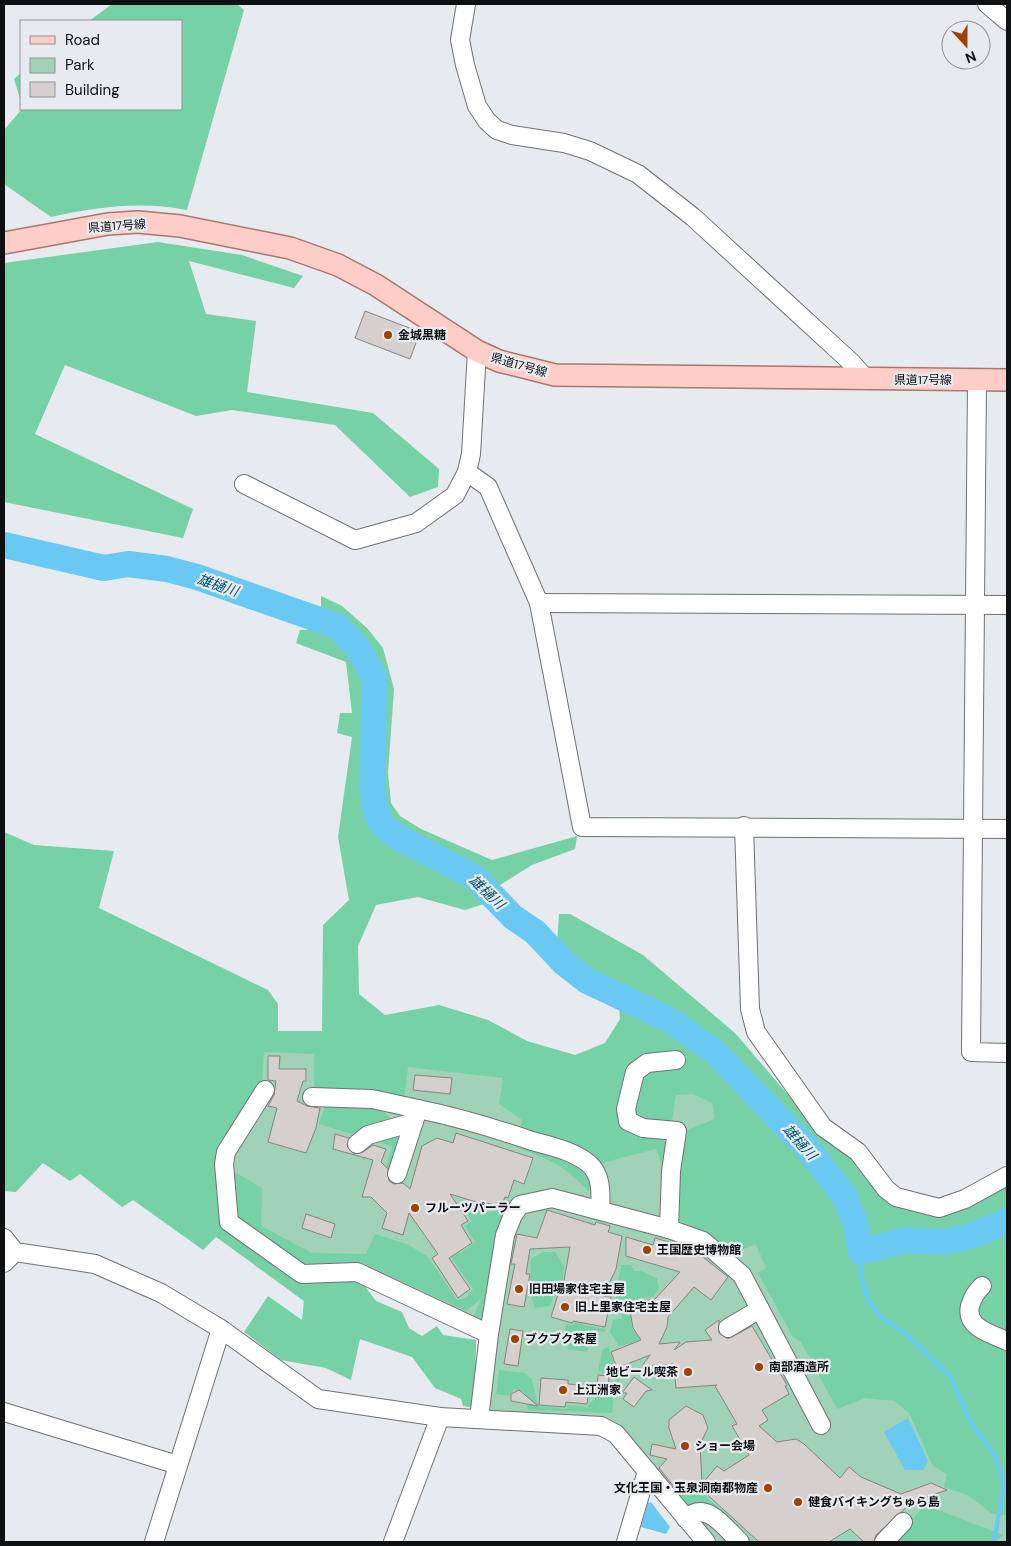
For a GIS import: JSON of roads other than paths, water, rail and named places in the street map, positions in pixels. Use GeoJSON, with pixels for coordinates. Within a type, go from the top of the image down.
{"type":"FeatureCollection","features":[{"type":"Feature","properties":{"kind":"main road","name":"県道17号線"},"geometry":{"type":"LineString","coordinates":[[4,243],[108,224],[138,222],[180,226],[290,248],[338,265],[376,285],[477,351],[499,361],[555,375],[867,380],[1007,380]]}},
{"type":"Feature","properties":{"kind":"street"},"geometry":{"type":"LineString","coordinates":[[466,4],[460,40],[464,65],[477,106],[486,121],[497,130],[512,135],[564,143],[590,151],[638,174],[693,217],[852,363],[867,380]]}},
{"type":"Feature","properties":{"kind":"street"},"geometry":{"type":"LineString","coordinates":[[987,4],[1007,21]]}},
{"type":"Feature","properties":{"kind":"street"},"geometry":{"type":"LineString","coordinates":[[244,484],[355,540],[416,523],[455,496],[467,472],[471,454],[477,351]]}},
{"type":"Feature","properties":{"kind":"street"},"geometry":{"type":"LineString","coordinates":[[977,380],[971,1052],[1007,1052]]}},
{"type":"Feature","properties":{"kind":"street"},"geometry":{"type":"LineString","coordinates":[[467,472],[488,487],[539,603],[582,827],[744,826],[1007,829]]}},
{"type":"Feature","properties":{"kind":"street"},"geometry":{"type":"LineString","coordinates":[[539,603],[1007,605]]}},
{"type":"Feature","properties":{"kind":"street"},"geometry":{"type":"LineString","coordinates":[[744,826],[750,1009],[756,1032],[823,1127],[858,1152],[886,1189],[896,1197],[939,1208],[965,1199],[1007,1176]]}},
{"type":"Feature","properties":{"kind":"street"},"geometry":{"type":"LineString","coordinates":[[669,1229],[671,1171],[677,1132],[643,1128],[628,1120],[626,1109],[635,1072],[647,1063],[676,1060]]}},
{"type":"Feature","properties":{"kind":"street"},"geometry":{"type":"LineString","coordinates":[[266,1090],[226,1152],[224,1164],[229,1222],[302,1274],[356,1272],[489,1334]]}},
{"type":"Feature","properties":{"kind":"street"},"geometry":{"type":"LineString","coordinates":[[312,1097],[372,1099],[416,1115],[458,1117],[571,1153],[590,1164],[597,1176],[601,1192],[600,1210]]}},
{"type":"Feature","properties":{"kind":"street"},"geometry":{"type":"LineString","coordinates":[[357,1144],[368,1135],[416,1115]]}},
{"type":"Feature","properties":{"kind":"street"},"geometry":{"type":"LineString","coordinates":[[397,1174],[416,1115]]}},
{"type":"Feature","properties":{"kind":"street"},"geometry":{"type":"LineString","coordinates":[[479,1419],[489,1334],[505,1235],[513,1215],[520,1206],[552,1198],[669,1229],[703,1241],[742,1274],[821,1425]]}},
{"type":"Feature","properties":{"kind":"street"},"geometry":{"type":"LineString","coordinates":[[4,1238],[9,1258],[94,1264],[161,1293],[221,1330],[318,1399],[440,1417],[601,1426],[616,1434],[706,1542]]}},
{"type":"Feature","properties":{"kind":"street"},"geometry":{"type":"LineString","coordinates":[[982,1286],[974,1294],[969,1312],[970,1320],[980,1329],[1007,1340]]}},
{"type":"Feature","properties":{"kind":"street"},"geometry":{"type":"LineString","coordinates":[[728,1328],[760,1308]]}},
{"type":"Feature","properties":{"kind":"street"},"geometry":{"type":"LineString","coordinates":[[154,1542],[221,1330]]}},
{"type":"Feature","properties":{"kind":"street"},"geometry":{"type":"LineString","coordinates":[[4,1412],[178,1465]]}},
{"type":"Feature","properties":{"kind":"street"},"geometry":{"type":"LineString","coordinates":[[393,1542],[440,1417]]}},
{"type":"Feature","properties":{"kind":"street"},"geometry":{"type":"LineString","coordinates":[[626,1542],[647,1471]]}},
{"type":"Feature","properties":{"kind":"street"},"geometry":{"type":"LineString","coordinates":[[686,1519],[693,1512],[701,1510],[709,1513],[740,1542]]}},
{"type":"Feature","properties":{"kind":"street"},"geometry":{"type":"LineString","coordinates":[[884,1542],[903,1522]]}},
{"type":"Feature","properties":{"kind":"water"},"geometry":{"type":"Polygon","coordinates":[[[908,1418],[928,1461],[924,1470],[905,1470],[884,1432],[908,1418]]]}},
{"type":"Feature","properties":{"kind":"water"},"geometry":{"type":"Polygon","coordinates":[[[651,1502],[670,1527],[666,1534],[641,1527],[648,1503],[651,1502]]]}},
{"type":"Feature","properties":{"kind":"waterway","name":"雄樋川"},"geometry":{"type":"LineString","coordinates":[[4,545],[104,568],[128,564],[167,569],[197,577],[337,626],[357,647],[374,677],[374,805],[381,823],[397,837],[473,876],[513,917],[535,932],[564,963],[587,981],[670,1020],[715,1052],[809,1150],[845,1197],[856,1225],[861,1252],[905,1240],[942,1242],[969,1237],[1007,1221]]}},
{"type":"Feature","properties":{"kind":"waterway"},"geometry":{"type":"LineString","coordinates":[[861,1252],[861,1277],[868,1300],[882,1318],[907,1335],[951,1377],[971,1423],[996,1457],[1004,1485],[994,1542]]}},
{"type":"Feature","properties":{"kind":"place","name":"金城黒糖"},"geometry":{"type":"Point","coordinates":[388,335]}},
{"type":"Feature","properties":{"kind":"place","name":"フルーツパーラー"},"geometry":{"type":"Point","coordinates":[415,1208]}},
{"type":"Feature","properties":{"kind":"place","name":"王国歴史博物館"},"geometry":{"type":"Point","coordinates":[647,1250]}},
{"type":"Feature","properties":{"kind":"place","name":"旧田場家住宅主屋"},"geometry":{"type":"Point","coordinates":[519,1289]}},
{"type":"Feature","properties":{"kind":"place","name":"旧上里家住宅主屋"},"geometry":{"type":"Point","coordinates":[565,1307]}},
{"type":"Feature","properties":{"kind":"place","name":"ブクブク茶屋"},"geometry":{"type":"Point","coordinates":[515,1339]}},
{"type":"Feature","properties":{"kind":"place","name":"南部酒造所"},"geometry":{"type":"Point","coordinates":[759,1367]}},
{"type":"Feature","properties":{"kind":"place","name":"地ビール喫茶"},"geometry":{"type":"Point","coordinates":[688,1372]}},
{"type":"Feature","properties":{"kind":"place","name":"上江洲家"},"geometry":{"type":"Point","coordinates":[563,1390]}},
{"type":"Feature","properties":{"kind":"place","name":"ショー会場"},"geometry":{"type":"Point","coordinates":[685,1446]}},
{"type":"Feature","properties":{"kind":"place","name":"文化王国・玉泉洞南都物産"},"geometry":{"type":"Point","coordinates":[768,1488]}},
{"type":"Feature","properties":{"kind":"place","name":"健食バイキングちゅら島"},"geometry":{"type":"Point","coordinates":[798,1502]}}]}
